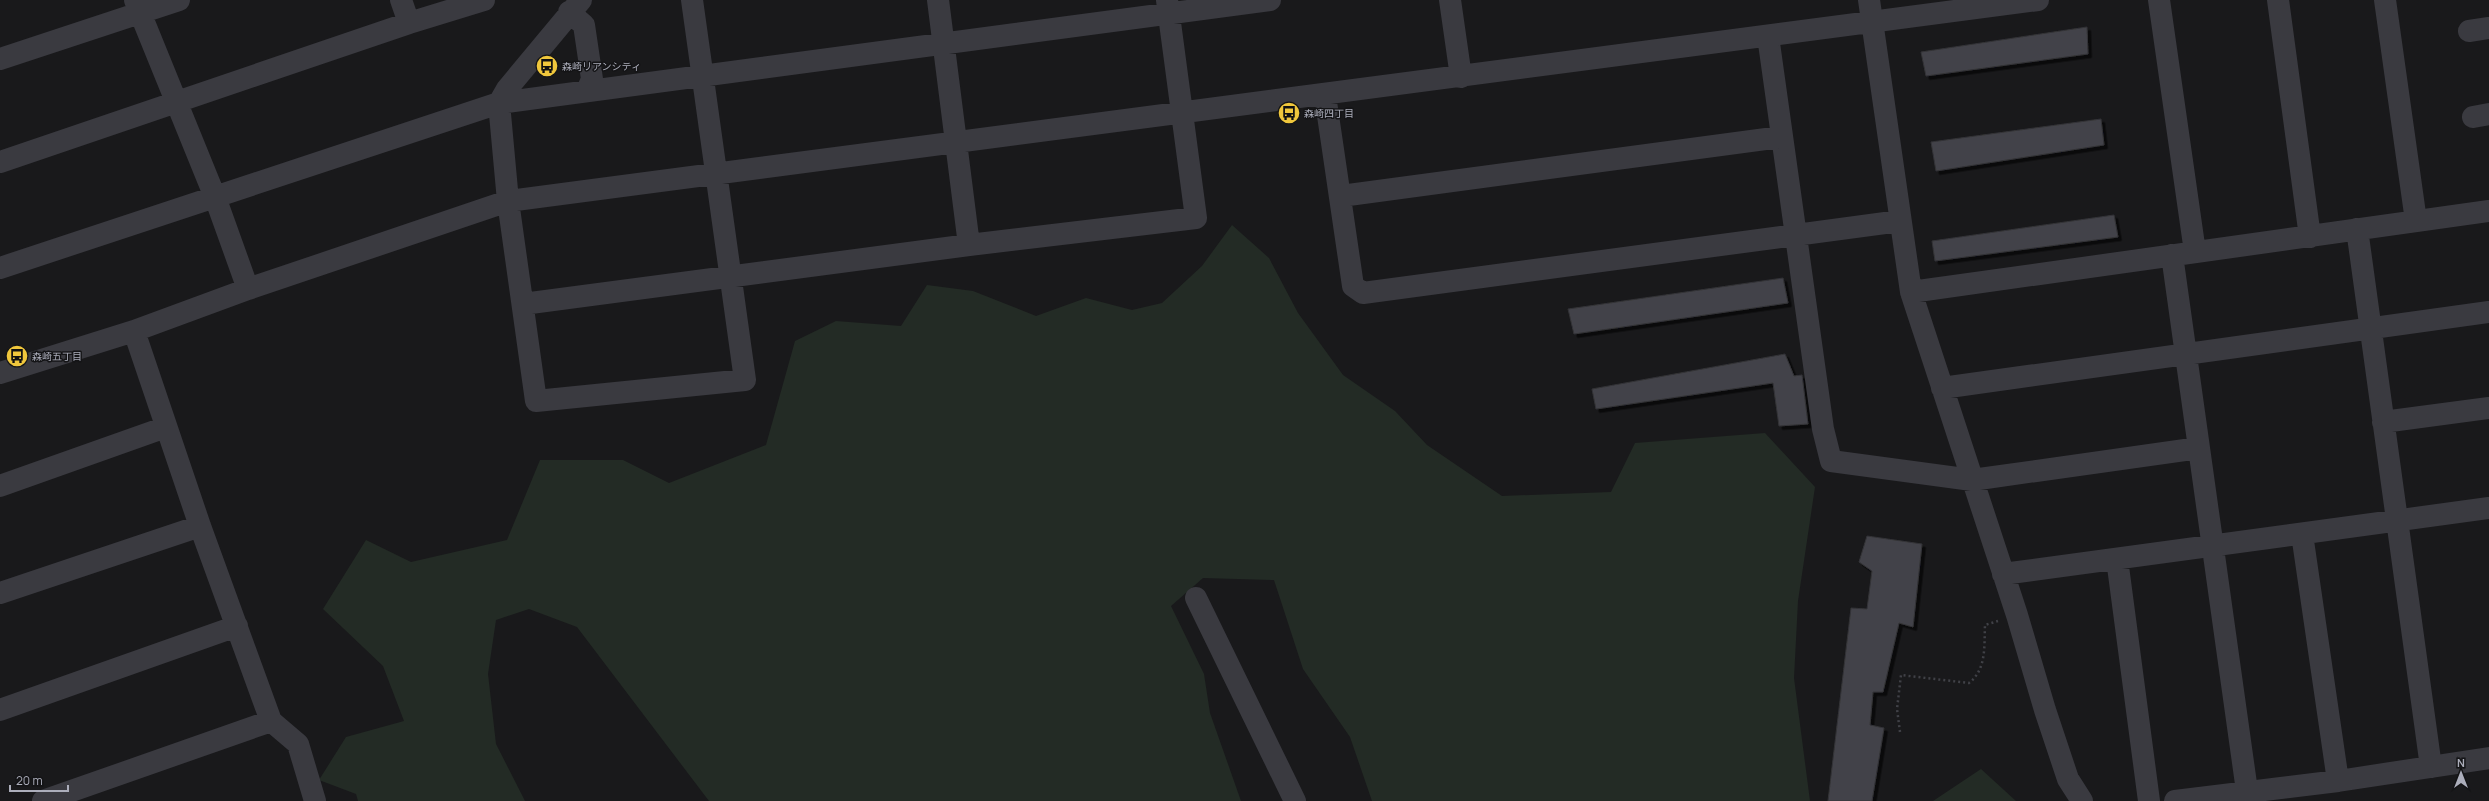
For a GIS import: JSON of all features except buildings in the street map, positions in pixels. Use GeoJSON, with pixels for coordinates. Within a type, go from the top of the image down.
{"type":"FeatureCollection","features":[{"type":"Feature","properties":{"kind":"street"},"geometry":{"type":"LineString","coordinates":[[0,59],[137,6],[179,0]]}},
{"type":"Feature","properties":{"kind":"street"},"geometry":{"type":"LineString","coordinates":[[401,0],[409,23]]}},
{"type":"Feature","properties":{"kind":"street"},"geometry":{"type":"LineString","coordinates":[[0,162],[409,23],[484,0]]}},
{"type":"Feature","properties":{"kind":"street"},"geometry":{"type":"LineString","coordinates":[[587,91],[592,79],[584,25],[575,6],[507,89],[499,103],[508,201],[536,401],[745,380],[692,0]]}},
{"type":"Feature","properties":{"kind":"street"},"geometry":{"type":"LineString","coordinates":[[938,0],[969,245]]}},
{"type":"Feature","properties":{"kind":"street"},"geometry":{"type":"LineString","coordinates":[[0,268],[499,103],[944,43],[1168,7],[1270,0]]}},
{"type":"Feature","properties":{"kind":"street"},"geometry":{"type":"LineString","coordinates":[[1450,0],[1461,77]]}},
{"type":"Feature","properties":{"kind":"street"},"geometry":{"type":"LineString","coordinates":[[1869,0],[1911,292],[2003,574],[2018,615],[2045,710],[2066,772],[2082,801]]}},
{"type":"Feature","properties":{"kind":"street"},"geometry":{"type":"LineString","coordinates":[[0,373],[134,331],[248,289],[508,201],[956,142],[1325,96],[2038,0]]}},
{"type":"Feature","properties":{"kind":"street"},"geometry":{"type":"LineString","coordinates":[[2159,0],[2195,252]]}},
{"type":"Feature","properties":{"kind":"street"},"geometry":{"type":"LineString","coordinates":[[2278,0],[2310,236]]}},
{"type":"Feature","properties":{"kind":"street"},"geometry":{"type":"LineString","coordinates":[[2385,0],[2416,221]]}},
{"type":"Feature","properties":{"kind":"street"},"geometry":{"type":"LineString","coordinates":[[137,6],[215,197],[248,289]]}},
{"type":"Feature","properties":{"kind":"street"},"geometry":{"type":"LineString","coordinates":[[523,304],[969,245],[1196,218],[1168,7]]}},
{"type":"Feature","properties":{"kind":"street"},"geometry":{"type":"LineString","coordinates":[[1768,36],[1794,237],[1823,429],[1831,462],[1972,480],[2199,448]]}},
{"type":"Feature","properties":{"kind":"street"},"geometry":{"type":"LineString","coordinates":[[1325,96],[1341,196],[1353,286],[1363,293],[1794,237],[1900,221]]}},
{"type":"Feature","properties":{"kind":"street"},"geometry":{"type":"LineString","coordinates":[[1341,196],[1781,137]]}},
{"type":"Feature","properties":{"kind":"street"},"geometry":{"type":"LineString","coordinates":[[1911,292],[2489,211]]}},
{"type":"Feature","properties":{"kind":"street"},"geometry":{"type":"LineString","coordinates":[[2357,229],[2431,767]]}},
{"type":"Feature","properties":{"kind":"street"},"geometry":{"type":"LineString","coordinates":[[2172,255],[2247,792]]}},
{"type":"Feature","properties":{"kind":"street"},"geometry":{"type":"LineString","coordinates":[[1942,388],[2489,312]]}},
{"type":"Feature","properties":{"kind":"street"},"geometry":{"type":"LineString","coordinates":[[134,331],[200,526],[271,721],[298,744],[315,801]]}},
{"type":"Feature","properties":{"kind":"street"},"geometry":{"type":"LineString","coordinates":[[2383,422],[2489,408]]}},
{"type":"Feature","properties":{"kind":"street"},"geometry":{"type":"LineString","coordinates":[[0,486],[166,427]]}},
{"type":"Feature","properties":{"kind":"street"},"geometry":{"type":"LineString","coordinates":[[2003,574],[2489,508]]}},
{"type":"Feature","properties":{"kind":"street"},"geometry":{"type":"LineString","coordinates":[[0,593],[200,526]]}},
{"type":"Feature","properties":{"kind":"street"},"geometry":{"type":"LineString","coordinates":[[2302,534],[2338,780]]}},
{"type":"Feature","properties":{"kind":"street"},"geometry":{"type":"LineString","coordinates":[[2117,559],[2149,801]]}},
{"type":"Feature","properties":{"kind":"street"},"geometry":{"type":"LineString","coordinates":[[1196,598],[1295,801]]}},
{"type":"Feature","properties":{"kind":"street"},"geometry":{"type":"LineString","coordinates":[[0,710],[237,626]]}},
{"type":"Feature","properties":{"kind":"street"},"geometry":{"type":"LineString","coordinates":[[43,801],[271,721]]}},
{"type":"Feature","properties":{"kind":"street"},"geometry":{"type":"LineString","coordinates":[[2175,801],[2338,780],[2489,758]]}},
{"type":"Feature","properties":{"kind":"path"},"geometry":{"type":"LineString","coordinates":[[1900,732],[1897,709],[1901,675],[1969,683],[1978,676],[1984,658],[1985,625],[2018,615]]}},
{"type":"Feature","properties":{"kind":"shaded area"},"geometry":{"type":"Polygon","coordinates":[[[1232,225],[1269,258],[1298,313],[1343,375],[1395,411],[1427,445],[1502,496],[1611,492],[1635,443],[1765,433],[1815,487],[1798,601],[1794,678],[1810,801],[1372,801],[1350,737],[1303,669],[1274,580],[1203,578],[1171,606],[1204,674],[1210,713],[1241,801],[709,801],[577,627],[529,609],[496,620],[488,674],[496,744],[525,801],[358,801],[356,794],[319,780],[346,737],[404,721],[383,666],[323,609],[366,540],[411,562],[507,540],[540,460],[623,460],[669,483],[766,445],[795,341],[836,321],[901,326],[927,285],[973,291],[1036,316],[1086,298],[1132,310],[1162,303],[1202,266],[1232,225]]]}},
{"type":"Feature","properties":{"kind":"shaded area"},"geometry":{"type":"Polygon","coordinates":[[[1981,769],[2016,801],[1933,801],[1981,769]]]}},
{"type":"Feature","properties":{"kind":"place","name":"森崎リアンシティ"},"geometry":{"type":"Point","coordinates":[547,66]}},
{"type":"Feature","properties":{"kind":"place","name":"森崎四丁目"},"geometry":{"type":"Point","coordinates":[1289,113]}},
{"type":"Feature","properties":{"kind":"place","name":"森崎五丁目"},"geometry":{"type":"Point","coordinates":[17,356]}}]}
